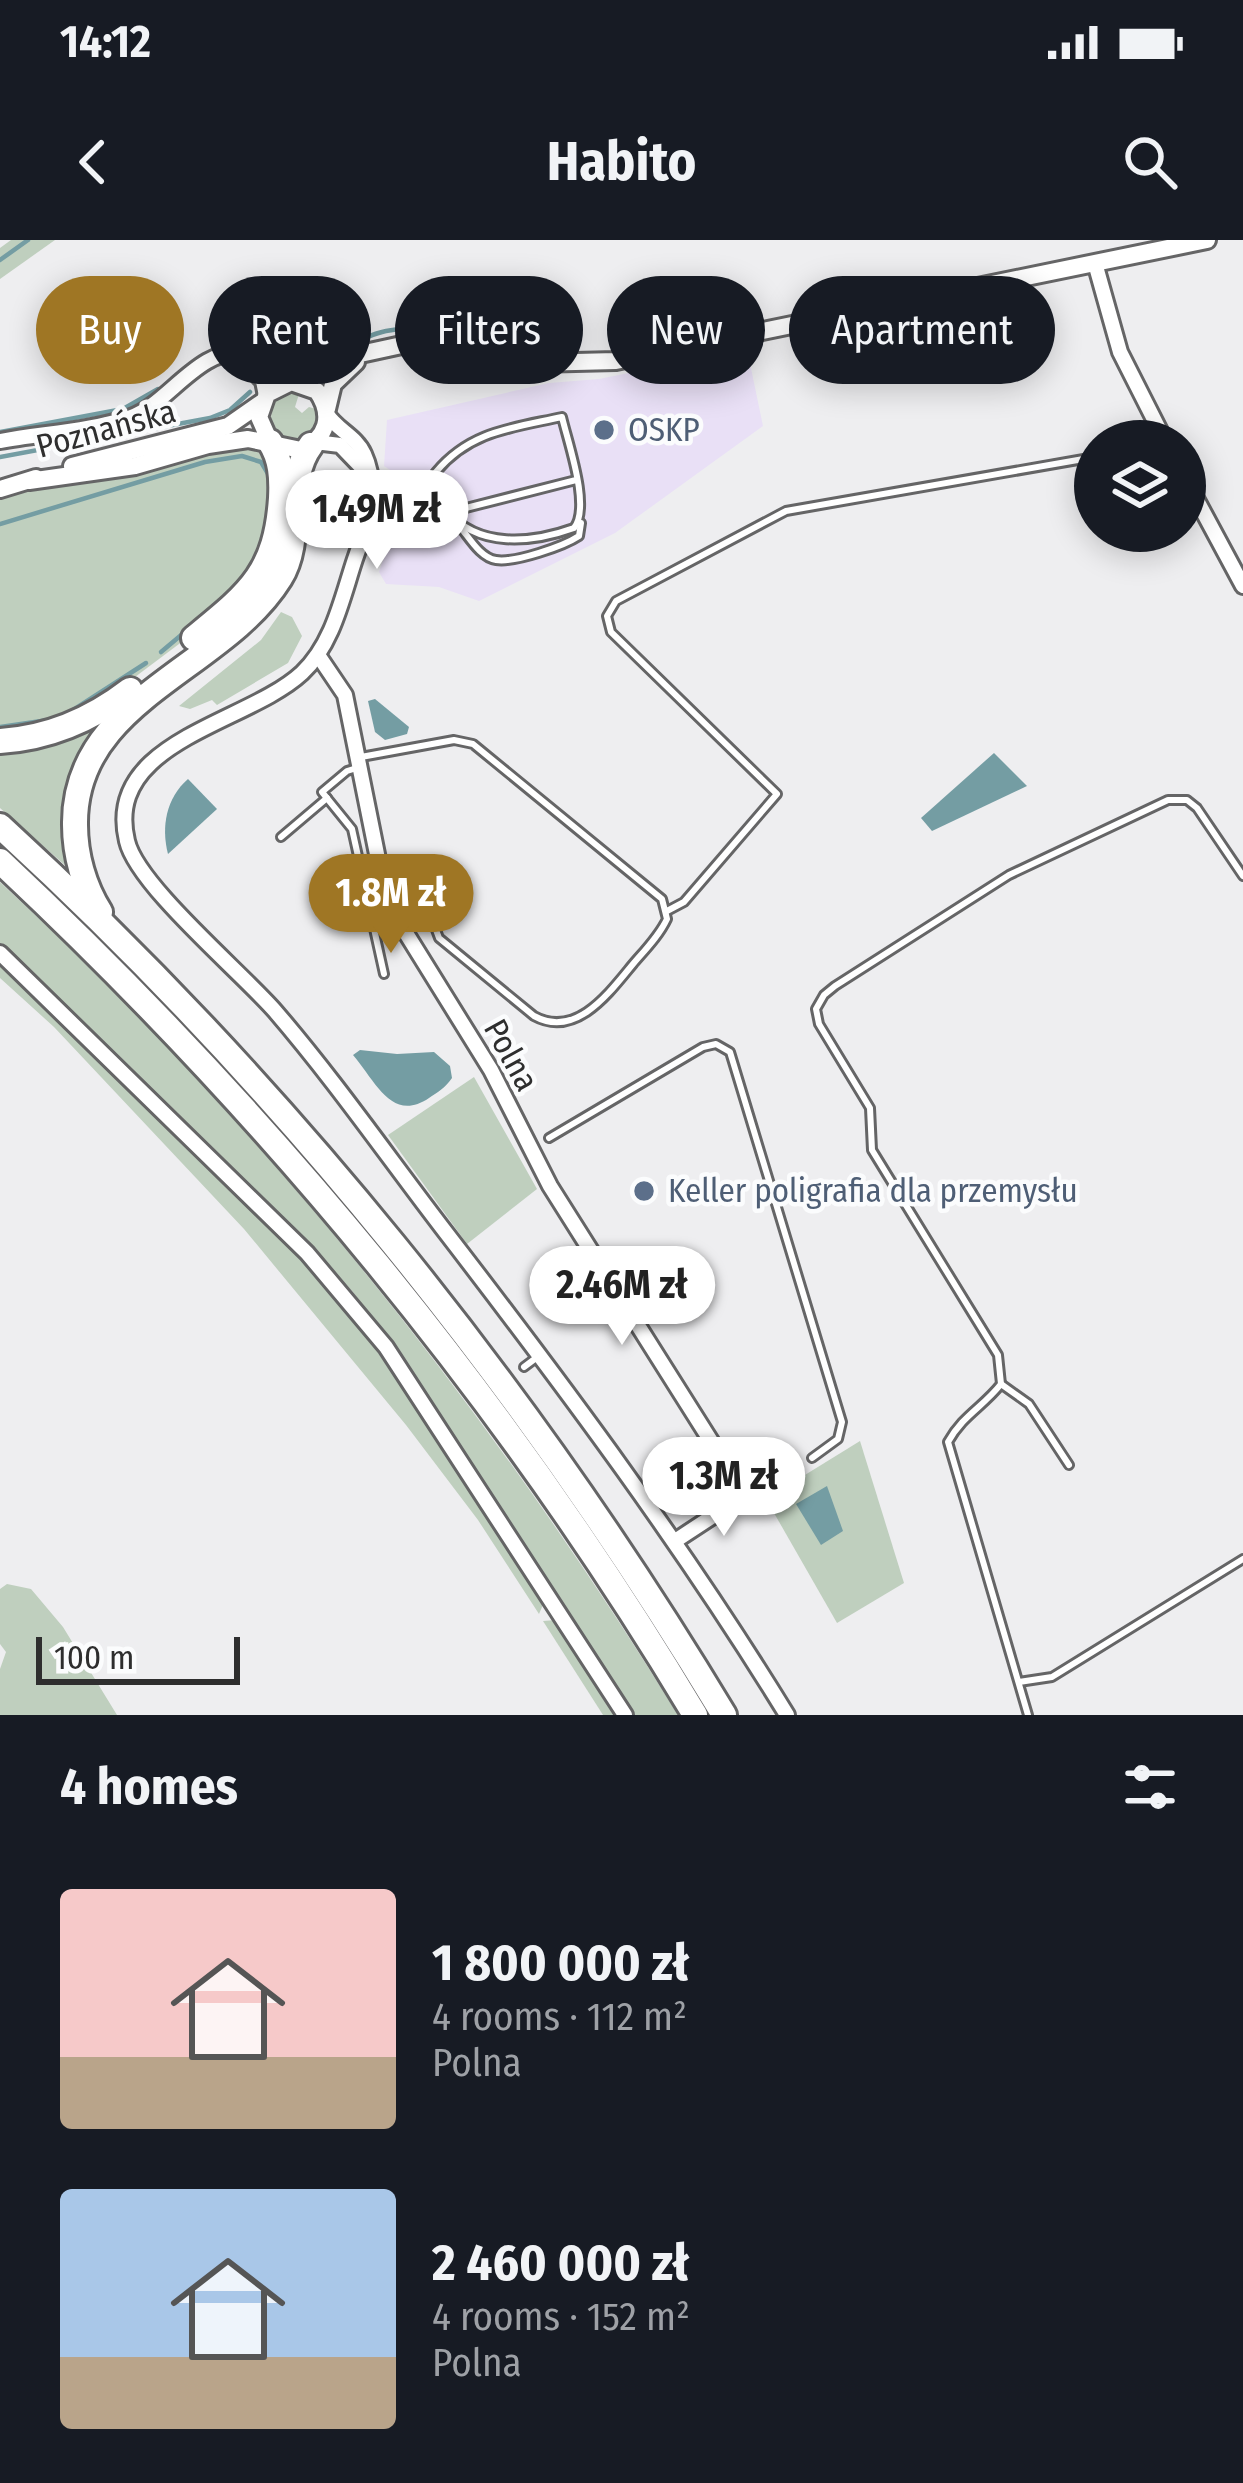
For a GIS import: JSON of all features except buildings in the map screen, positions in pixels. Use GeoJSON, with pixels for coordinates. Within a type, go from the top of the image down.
{"type":"FeatureCollection","features":[{"type":"Feature","properties":{"kind":"highway"},"geometry":{"type":"LineString","coordinates":[[0,741],[48,733],[106,708],[255,585],[270,559],[279,523],[281,472],[270,442]]}},
{"type":"Feature","properties":{"kind":"highway"},"geometry":{"type":"LineString","coordinates":[[131,952],[96,906],[81,866],[75,818],[83,776],[93,753],[118,720],[244,620],[271,592],[292,548],[301,468],[313,444]]}},
{"type":"Feature","properties":{"kind":"highway"},"geometry":{"type":"LineString","coordinates":[[0,826],[131,952],[330,1169],[462,1332],[593,1511],[724,1715]]}},
{"type":"Feature","properties":{"kind":"highway"},"geometry":{"type":"LineString","coordinates":[[0,861],[216,1078],[404,1297],[569,1521],[695,1715]]}},
{"type":"Feature","properties":{"kind":"street"},"geometry":{"type":"LineString","coordinates":[[371,352],[426,344],[535,363],[600,363],[1095,263],[1166,244],[1207,240]]}},
{"type":"Feature","properties":{"kind":"street"},"geometry":{"type":"LineString","coordinates":[[1095,263],[1120,352],[1155,420]]}},
{"type":"Feature","properties":{"kind":"street"},"geometry":{"type":"LineString","coordinates":[[0,441],[130,417],[151,407],[208,361]]}},
{"type":"Feature","properties":{"kind":"street"},"geometry":{"type":"LineString","coordinates":[[265,384],[261,428],[270,442],[288,450],[340,445],[369,475]]}},
{"type":"Feature","properties":{"kind":"street"},"geometry":{"type":"LineString","coordinates":[[264,399],[274,387],[288,384]]}},
{"type":"Feature","properties":{"kind":"street"},"geometry":{"type":"LineString","coordinates":[[301,384],[317,392],[327,413],[359,445],[369,475],[372,499],[336,616],[318,656],[289,684],[146,765],[127,802],[127,843],[153,885],[297,1039],[541,1355],[675,1541],[787,1715]]}},
{"type":"Feature","properties":{"kind":"street"},"geometry":{"type":"LineString","coordinates":[[313,444],[325,429],[333,384]]}},
{"type":"Feature","properties":{"kind":"street","name":"Poznańska"},"geometry":{"type":"LineString","coordinates":[[0,489],[68,466],[227,426],[264,399]]}},
{"type":"Feature","properties":{"kind":"street","name":"Poznańska"},"geometry":{"type":"LineString","coordinates":[[29,481],[135,466],[208,445],[248,439],[270,442]]}},
{"type":"Feature","properties":{"kind":"street"},"geometry":{"type":"LineString","coordinates":[[1206,517],[1243,586]]}},
{"type":"Feature","properties":{"kind":"street","name":"Polna"},"geometry":{"type":"LineString","coordinates":[[318,656],[345,695],[385,886],[410,940],[497,1080],[550,1186],[745,1495],[675,1541]]}},
{"type":"Feature","properties":{"kind":"street"},"geometry":{"type":"LineString","coordinates":[[0,953],[290,1236],[361,1313],[626,1715]]}},
{"type":"Feature","properties":{"kind":"lane"},"geometry":{"type":"LineString","coordinates":[[422,501],[428,483],[458,447],[562,417],[576,479],[579,536],[564,546],[496,561],[482,554],[446,510]]}},
{"type":"Feature","properties":{"kind":"lane"},"geometry":{"type":"LineString","coordinates":[[667,911],[684,902],[777,794],[611,632],[607,616],[616,601],[786,511],[1074,461]]}},
{"type":"Feature","properties":{"kind":"lane"},"geometry":{"type":"LineString","coordinates":[[372,499],[422,501],[446,510],[576,479]]}},
{"type":"Feature","properties":{"kind":"lane"},"geometry":{"type":"LineString","coordinates":[[459,526],[517,542],[570,530],[581,519]]}},
{"type":"Feature","properties":{"kind":"lane"},"geometry":{"type":"LineString","coordinates":[[384,974],[354,836],[322,792],[359,763],[444,741],[473,744],[662,899],[667,911],[664,926],[600,1003],[563,1023],[548,1023],[439,938],[420,883],[411,880],[385,886]]}},
{"type":"Feature","properties":{"kind":"lane"},"geometry":{"type":"LineString","coordinates":[[281,837],[327,798]]}},
{"type":"Feature","properties":{"kind":"lane"},"geometry":{"type":"LineString","coordinates":[[1028,1715],[948,1442],[967,1414],[988,1401],[1001,1384],[998,1355],[872,1150],[870,1108],[819,1024],[816,1009],[836,986],[1009,875],[1168,800],[1186,800],[1197,808],[1243,877]]}},
{"type":"Feature","properties":{"kind":"lane"},"geometry":{"type":"LineString","coordinates":[[549,1138],[703,1047],[716,1044],[730,1052],[842,1422],[838,1438],[812,1458]]}},
{"type":"Feature","properties":{"kind":"lane"},"geometry":{"type":"LineString","coordinates":[[524,1367],[541,1355]]}},
{"type":"Feature","properties":{"kind":"lane"},"geometry":{"type":"LineString","coordinates":[[1001,1384],[1029,1404],[1069,1466]]}},
{"type":"Feature","properties":{"kind":"lane"},"geometry":{"type":"LineString","coordinates":[[1018,1682],[1052,1677],[1243,1558]]}},
{"type":"Feature","properties":{"kind":"shaded area"},"geometry":{"type":"Polygon","coordinates":[[[607,377],[607,384],[754,384],[763,426],[615,533],[479,601],[439,587],[386,584],[379,572],[408,482],[384,466],[387,420],[545,384],[607,377]]]}},
{"type":"Feature","properties":{"kind":"green space"},"geometry":{"type":"Polygon","coordinates":[[[11,240],[55,240],[0,279],[0,248],[11,240]]]}},
{"type":"Feature","properties":{"kind":"green space"},"geometry":{"type":"Polygon","coordinates":[[[288,392],[299,394],[295,407],[302,413],[309,407],[316,409],[316,425],[298,440],[281,437],[270,424],[273,403],[288,392]]]}},
{"type":"Feature","properties":{"kind":"green space"},"geometry":{"type":"Polygon","coordinates":[[[243,447],[257,451],[274,469],[264,556],[191,635],[131,680],[64,720],[0,732],[0,498],[195,453],[243,447]]]}},
{"type":"Feature","properties":{"kind":"green space"},"geometry":{"type":"Polygon","coordinates":[[[281,612],[292,617],[302,636],[288,663],[217,705],[212,700],[190,709],[179,706],[261,640],[281,612]]]}},
{"type":"Feature","properties":{"kind":"green space"},"geometry":{"type":"Polygon","coordinates":[[[112,713],[98,731],[75,874],[0,808],[0,748],[112,713]]]}},
{"type":"Feature","properties":{"kind":"green space"},"geometry":{"type":"Polygon","coordinates":[[[0,882],[190,1072],[367,1275],[530,1490],[678,1715],[633,1715],[410,1368],[352,1291],[212,1147],[0,943],[0,882]]]}},
{"type":"Feature","properties":{"kind":"green space"},"geometry":{"type":"Polygon","coordinates":[[[0,962],[269,1224],[350,1311],[545,1600],[539,1614],[478,1520],[406,1425],[244,1229],[54,1027],[0,978],[0,962]]]}},
{"type":"Feature","properties":{"kind":"green space"},"geometry":{"type":"Polygon","coordinates":[[[474,1077],[537,1189],[467,1244],[388,1135],[474,1077]]]}},
{"type":"Feature","properties":{"kind":"green space"},"geometry":{"type":"Polygon","coordinates":[[[860,1441],[904,1583],[837,1623],[766,1499],[860,1441]]]}},
{"type":"Feature","properties":{"kind":"green space"},"geometry":{"type":"Polygon","coordinates":[[[7,1584],[31,1589],[63,1627],[117,1715],[0,1715],[0,1669],[6,1652],[0,1644],[0,1589],[7,1584]]]}},
{"type":"Feature","properties":{"kind":"green space"},"geometry":{"type":"Polygon","coordinates":[[[556,1620],[618,1715],[603,1715],[543,1621],[556,1620]]]}},
{"type":"Feature","properties":{"kind":"water"},"geometry":{"type":"Polygon","coordinates":[[[375,699],[409,727],[407,734],[385,740],[375,732],[368,701],[375,699]]]}},
{"type":"Feature","properties":{"kind":"water"},"geometry":{"type":"Polygon","coordinates":[[[994,753],[1027,786],[932,831],[921,818],[994,753]]]}},
{"type":"Feature","properties":{"kind":"water"},"geometry":{"type":"Polygon","coordinates":[[[188,779],[217,809],[168,854],[167,814],[188,779]]]}},
{"type":"Feature","properties":{"kind":"water"},"geometry":{"type":"Polygon","coordinates":[[[360,1050],[434,1052],[450,1066],[452,1078],[429,1098],[405,1106],[377,1087],[353,1055],[360,1050]]]}},
{"type":"Feature","properties":{"kind":"water"},"geometry":{"type":"Polygon","coordinates":[[[827,1486],[843,1531],[821,1545],[796,1504],[827,1486]]]}},
{"type":"Feature","properties":{"kind":"waterway"},"geometry":{"type":"LineString","coordinates":[[0,260],[28,240]]}},
{"type":"Feature","properties":{"kind":"waterway"},"geometry":{"type":"LineString","coordinates":[[371,336],[395,330]]}},
{"type":"Feature","properties":{"kind":"waterway"},"geometry":{"type":"LineString","coordinates":[[0,432],[123,409],[158,389]]}},
{"type":"Feature","properties":{"kind":"waterway"},"geometry":{"type":"LineString","coordinates":[[0,457],[210,418],[230,410],[250,392]]}},
{"type":"Feature","properties":{"kind":"waterway"},"geometry":{"type":"LineString","coordinates":[[0,524],[205,462],[242,456],[261,462],[270,477]]}},
{"type":"Feature","properties":{"kind":"waterway"},"geometry":{"type":"LineString","coordinates":[[161,652],[186,631]]}},
{"type":"Feature","properties":{"kind":"waterway"},"geometry":{"type":"LineString","coordinates":[[70,712],[146,663]]}},
{"type":"Feature","properties":{"kind":"waterway"},"geometry":{"type":"LineString","coordinates":[[0,727],[55,719]]}},
{"type":"Feature","properties":{"kind":"place","name":"OSKP"},"geometry":{"type":"Point","coordinates":[604,430]}},
{"type":"Feature","properties":{"kind":"place","name":"Keller poligrafia dla przemysłu"},"geometry":{"type":"Point","coordinates":[644,1191]}}]}
